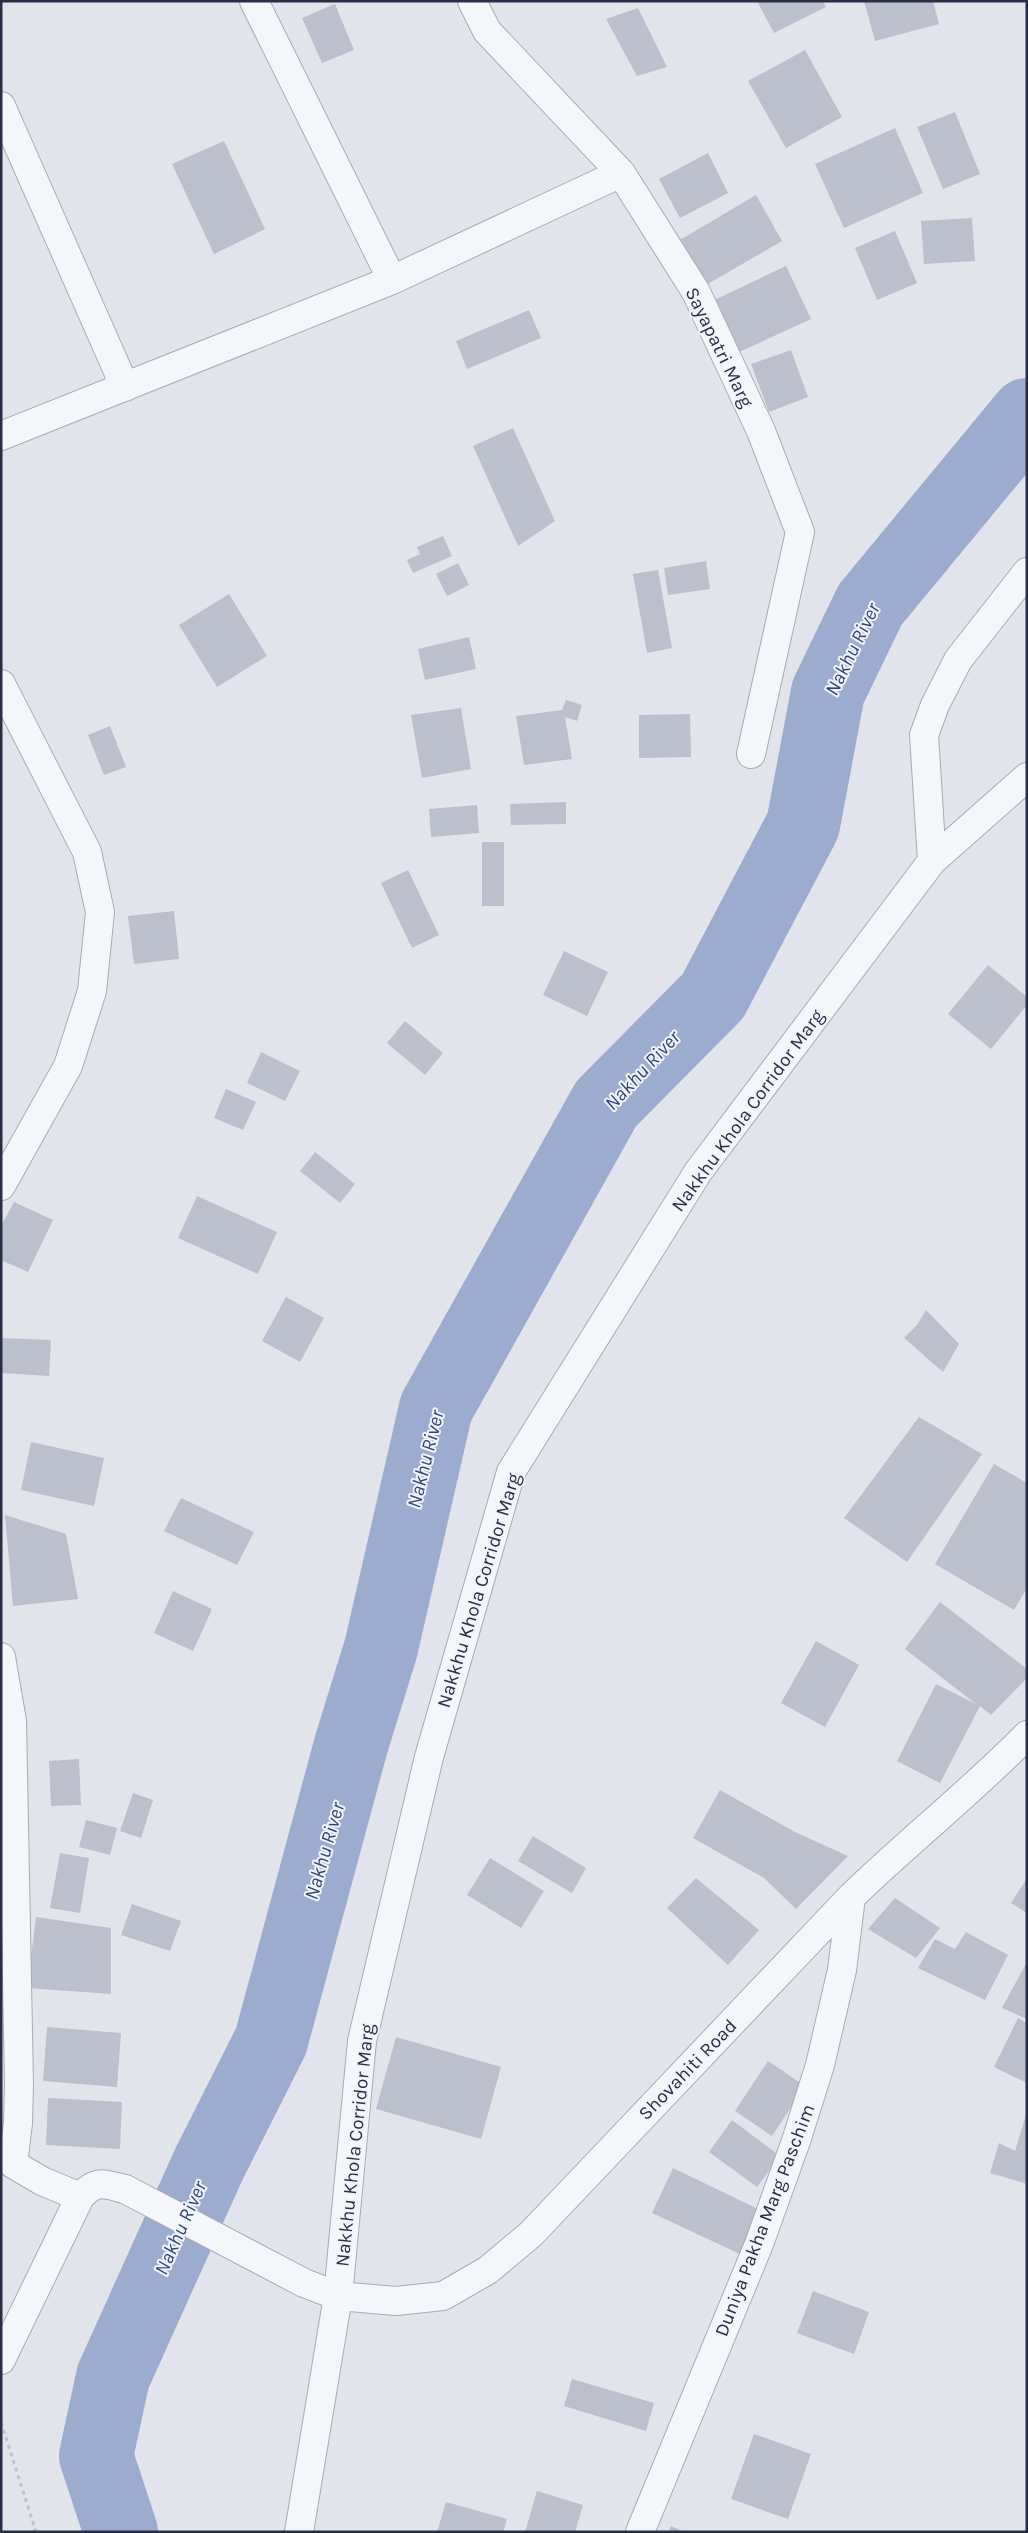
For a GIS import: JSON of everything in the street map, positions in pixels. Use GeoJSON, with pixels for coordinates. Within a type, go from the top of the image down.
{"type":"FeatureCollection","features":[{"type":"Feature","properties":{"kind":"street"},"geometry":{"type":"LineString","coordinates":[[254,1],[392,280]]}},
{"type":"Feature","properties":{"kind":"street","name":"Sayapatri Marg"},"geometry":{"type":"LineString","coordinates":[[472,1],[488,31],[621,173],[696,292],[761,431],[800,532],[751,754]]}},
{"type":"Feature","properties":{"kind":"street"},"geometry":{"type":"LineString","coordinates":[[1,106],[125,387]]}},
{"type":"Feature","properties":{"kind":"street"},"geometry":{"type":"LineString","coordinates":[[1,436],[392,280],[621,173]]}},
{"type":"Feature","properties":{"kind":"street"},"geometry":{"type":"LineString","coordinates":[[932,861],[924,735],[935,705],[958,660],[1027,572]]}},
{"type":"Feature","properties":{"kind":"street"},"geometry":{"type":"LineString","coordinates":[[1,684],[88,852],[100,912],[92,991],[68,1066],[1,1186]]}},
{"type":"Feature","properties":{"kind":"street","name":"Nakkhu Khola Corridor Marg"},"geometry":{"type":"LineString","coordinates":[[298,2532],[338,2296],[362,2041],[429,1757],[511,1472],[698,1172],[932,861],[1027,777]]}},
{"type":"Feature","properties":{"kind":"street"},"geometry":{"type":"LineString","coordinates":[[1,1657],[12,1721],[19,2084],[18,2123],[13,2164],[42,2181],[80,2197],[1,2360]]}},
{"type":"Feature","properties":{"kind":"street","name":"Shovahiti Road"},"geometry":{"type":"LineString","coordinates":[[80,2197],[90,2186],[102,2184],[125,2189],[304,2283],[338,2296],[396,2302],[442,2296],[488,2270],[531,2234],[851,1897],[907,1844],[980,1782],[1027,1735]]}},
{"type":"Feature","properties":{"kind":"street","name":"Duniya Pakha Marg Paschim"},"geometry":{"type":"LineString","coordinates":[[640,2532],[759,2244],[796,2141],[820,2065],[842,1970],[851,1897]]}},
{"type":"Feature","properties":{"kind":"path"},"geometry":{"type":"LineString","coordinates":[[1,2422],[36,2532]]}},
{"type":"Feature","properties":{"kind":"building"},"geometry":{"type":"Polygon","coordinates":[[[757,1],[823,1],[826,7],[774,33],[757,1]]]}},
{"type":"Feature","properties":{"kind":"building"},"geometry":{"type":"Polygon","coordinates":[[[864,1],[933,1],[939,24],[875,41],[864,1]]]}},
{"type":"Feature","properties":{"kind":"building"},"geometry":{"type":"Polygon","coordinates":[[[335,4],[354,50],[322,63],[302,18],[335,4]]]}},
{"type":"Feature","properties":{"kind":"building"},"geometry":{"type":"Polygon","coordinates":[[[638,8],[667,67],[637,76],[606,19],[638,8]]]}},
{"type":"Feature","properties":{"kind":"building"},"geometry":{"type":"Polygon","coordinates":[[[805,50],[842,117],[786,148],[748,81],[805,50]]]}},
{"type":"Feature","properties":{"kind":"building"},"geometry":{"type":"Polygon","coordinates":[[[955,112],[980,174],[943,189],[917,127],[955,112]]]}},
{"type":"Feature","properties":{"kind":"building"},"geometry":{"type":"Polygon","coordinates":[[[895,128],[923,193],[844,228],[815,164],[895,128]]]}},
{"type":"Feature","properties":{"kind":"building"},"geometry":{"type":"Polygon","coordinates":[[[224,141],[265,229],[214,254],[172,164],[224,141]]]}},
{"type":"Feature","properties":{"kind":"building"},"geometry":{"type":"Polygon","coordinates":[[[708,153],[728,193],[680,218],[659,179],[708,153]]]}},
{"type":"Feature","properties":{"kind":"building"},"geometry":{"type":"Polygon","coordinates":[[[756,195],[782,241],[706,285],[680,240],[756,195]]]}},
{"type":"Feature","properties":{"kind":"building"},"geometry":{"type":"Polygon","coordinates":[[[972,218],[975,261],[924,264],[921,221],[972,218]]]}},
{"type":"Feature","properties":{"kind":"building"},"geometry":{"type":"Polygon","coordinates":[[[895,231],[917,283],[877,300],[855,248],[895,231]]]}},
{"type":"Feature","properties":{"kind":"building"},"geometry":{"type":"Polygon","coordinates":[[[786,266],[811,319],[735,354],[710,302],[786,266]]]}},
{"type":"Feature","properties":{"kind":"building"},"geometry":{"type":"Polygon","coordinates":[[[529,310],[541,338],[467,369],[456,341],[529,310]]]}},
{"type":"Feature","properties":{"kind":"building"},"geometry":{"type":"Polygon","coordinates":[[[791,350],[808,397],[769,412],[751,364],[791,350]]]}},
{"type":"Feature","properties":{"kind":"building"},"geometry":{"type":"Polygon","coordinates":[[[513,428],[555,521],[518,546],[473,446],[513,428]]]}},
{"type":"Feature","properties":{"kind":"building"},"geometry":{"type":"Polygon","coordinates":[[[443,536],[452,556],[413,573],[407,560],[420,554],[417,547],[443,536]]]}},
{"type":"Feature","properties":{"kind":"building"},"geometry":{"type":"Polygon","coordinates":[[[706,561],[710,589],[668,595],[664,568],[706,561]]]}},
{"type":"Feature","properties":{"kind":"building"},"geometry":{"type":"Polygon","coordinates":[[[458,563],[469,585],[447,596],[436,574],[458,563]]]}},
{"type":"Feature","properties":{"kind":"building"},"geometry":{"type":"Polygon","coordinates":[[[658,570],[672,648],[647,653],[633,574],[658,570]]]}},
{"type":"Feature","properties":{"kind":"building"},"geometry":{"type":"Polygon","coordinates":[[[229,594],[267,656],[217,687],[179,625],[229,594]]]}},
{"type":"Feature","properties":{"kind":"building"},"geometry":{"type":"Polygon","coordinates":[[[469,637],[476,669],[425,680],[418,649],[469,637]]]}},
{"type":"Feature","properties":{"kind":"building"},"geometry":{"type":"Polygon","coordinates":[[[566,700],[582,705],[577,721],[565,717],[572,759],[524,765],[516,716],[562,710],[566,700]]]}},
{"type":"Feature","properties":{"kind":"building"},"geometry":{"type":"Polygon","coordinates":[[[461,708],[471,769],[422,778],[411,715],[461,708]]]}},
{"type":"Feature","properties":{"kind":"building"},"geometry":{"type":"Polygon","coordinates":[[[690,714],[691,757],[639,758],[639,715],[690,714]]]}},
{"type":"Feature","properties":{"kind":"building"},"geometry":{"type":"Polygon","coordinates":[[[110,726],[126,767],[104,775],[88,735],[110,726]]]}},
{"type":"Feature","properties":{"kind":"building"},"geometry":{"type":"Polygon","coordinates":[[[566,802],[566,824],[511,825],[510,804],[566,802]]]}},
{"type":"Feature","properties":{"kind":"building"},"geometry":{"type":"Polygon","coordinates":[[[477,805],[479,833],[431,837],[429,809],[477,805]]]}},
{"type":"Feature","properties":{"kind":"building"},"geometry":{"type":"Polygon","coordinates":[[[482,842],[504,842],[504,906],[482,906],[482,842]]]}},
{"type":"Feature","properties":{"kind":"building"},"geometry":{"type":"Polygon","coordinates":[[[408,870],[439,935],[412,948],[381,883],[408,870]]]}},
{"type":"Feature","properties":{"kind":"building"},"geometry":{"type":"Polygon","coordinates":[[[174,911],[179,959],[134,964],[128,916],[174,911]]]}},
{"type":"Feature","properties":{"kind":"building"},"geometry":{"type":"Polygon","coordinates":[[[564,951],[608,972],[587,1016],[543,995],[564,951]]]}},
{"type":"Feature","properties":{"kind":"building"},"geometry":{"type":"Polygon","coordinates":[[[988,965],[1027,997],[1027,1005],[991,1049],[948,1014],[988,965]]]}},
{"type":"Feature","properties":{"kind":"building"},"geometry":{"type":"Polygon","coordinates":[[[405,1021],[443,1053],[425,1075],[387,1043],[405,1021]]]}},
{"type":"Feature","properties":{"kind":"building"},"geometry":{"type":"Polygon","coordinates":[[[261,1052],[300,1071],[285,1101],[247,1083],[261,1052]]]}},
{"type":"Feature","properties":{"kind":"building"},"geometry":{"type":"Polygon","coordinates":[[[226,1089],[256,1102],[243,1130],[214,1118],[226,1089]]]}},
{"type":"Feature","properties":{"kind":"building"},"geometry":{"type":"Polygon","coordinates":[[[315,1152],[355,1184],[340,1203],[300,1171],[315,1152]]]}},
{"type":"Feature","properties":{"kind":"building"},"geometry":{"type":"Polygon","coordinates":[[[197,1196],[277,1232],[258,1274],[178,1238],[197,1196]]]}},
{"type":"Feature","properties":{"kind":"building"},"geometry":{"type":"Polygon","coordinates":[[[14,1202],[53,1220],[28,1272],[1,1260],[1,1226],[14,1202]]]}},
{"type":"Feature","properties":{"kind":"building"},"geometry":{"type":"Polygon","coordinates":[[[286,1297],[324,1318],[300,1362],[262,1341],[286,1297]]]}},
{"type":"Feature","properties":{"kind":"building"},"geometry":{"type":"Polygon","coordinates":[[[926,1310],[959,1344],[943,1372],[904,1338],[917,1325],[926,1310]]]}},
{"type":"Feature","properties":{"kind":"building"},"geometry":{"type":"Polygon","coordinates":[[[1,1338],[51,1340],[49,1376],[1,1373],[1,1338]]]}},
{"type":"Feature","properties":{"kind":"building"},"geometry":{"type":"Polygon","coordinates":[[[919,1417],[982,1454],[907,1562],[844,1518],[919,1417]]]}},
{"type":"Feature","properties":{"kind":"building"},"geometry":{"type":"Polygon","coordinates":[[[31,1442],[104,1458],[94,1506],[21,1490],[31,1442]]]}},
{"type":"Feature","properties":{"kind":"building"},"geometry":{"type":"Polygon","coordinates":[[[994,1464],[1027,1483],[1027,1588],[1014,1610],[935,1564],[994,1464]]]}},
{"type":"Feature","properties":{"kind":"building"},"geometry":{"type":"Polygon","coordinates":[[[181,1498],[254,1532],[237,1565],[164,1531],[181,1498]]]}},
{"type":"Feature","properties":{"kind":"building"},"geometry":{"type":"Polygon","coordinates":[[[5,1515],[66,1534],[78,1599],[13,1606],[5,1515]]]}},
{"type":"Feature","properties":{"kind":"building"},"geometry":{"type":"Polygon","coordinates":[[[173,1591],[212,1609],[193,1651],[154,1633],[173,1591]]]}},
{"type":"Feature","properties":{"kind":"building"},"geometry":{"type":"Polygon","coordinates":[[[940,1602],[1027,1669],[1027,1678],[991,1715],[980,1706],[940,1783],[897,1761],[936,1684],[976,1704],[905,1649],[940,1602]]]}},
{"type":"Feature","properties":{"kind":"building"},"geometry":{"type":"Polygon","coordinates":[[[816,1641],[859,1665],[825,1727],[781,1703],[816,1641]]]}},
{"type":"Feature","properties":{"kind":"building"},"geometry":{"type":"Polygon","coordinates":[[[79,1759],[81,1805],[51,1806],[49,1761],[79,1759]]]}},
{"type":"Feature","properties":{"kind":"building"},"geometry":{"type":"Polygon","coordinates":[[[720,1790],[795,1832],[848,1856],[796,1909],[764,1878],[693,1838],[720,1790]]]}},
{"type":"Feature","properties":{"kind":"building"},"geometry":{"type":"Polygon","coordinates":[[[133,1793],[153,1800],[141,1838],[120,1831],[133,1793]]]}},
{"type":"Feature","properties":{"kind":"building"},"geometry":{"type":"Polygon","coordinates":[[[86,1820],[117,1828],[110,1855],[79,1847],[86,1820]]]}},
{"type":"Feature","properties":{"kind":"building"},"geometry":{"type":"Polygon","coordinates":[[[533,1836],[586,1868],[572,1893],[518,1861],[533,1836]]]}},
{"type":"Feature","properties":{"kind":"building"},"geometry":{"type":"Polygon","coordinates":[[[60,1853],[89,1858],[80,1913],[50,1908],[60,1853]]]}},
{"type":"Feature","properties":{"kind":"building"},"geometry":{"type":"Polygon","coordinates":[[[490,1858],[544,1891],[521,1928],[467,1895],[490,1858]]]}},
{"type":"Feature","properties":{"kind":"building"},"geometry":{"type":"Polygon","coordinates":[[[696,1878],[759,1930],[728,1965],[667,1908],[696,1878]]]}},
{"type":"Feature","properties":{"kind":"building"},"geometry":{"type":"Polygon","coordinates":[[[1027,1878],[1027,1913],[1011,1903],[1027,1878]]]}},
{"type":"Feature","properties":{"kind":"building"},"geometry":{"type":"Polygon","coordinates":[[[895,1898],[940,1928],[916,1958],[868,1929],[895,1898]]]}},
{"type":"Feature","properties":{"kind":"building"},"geometry":{"type":"Polygon","coordinates":[[[132,1904],[181,1921],[170,1951],[121,1935],[132,1904]]]}},
{"type":"Feature","properties":{"kind":"building"},"geometry":{"type":"Polygon","coordinates":[[[36,1917],[111,1928],[111,1994],[27,1988],[36,1917]]]}},
{"type":"Feature","properties":{"kind":"building"},"geometry":{"type":"Polygon","coordinates":[[[966,1932],[1008,1955],[985,2000],[918,1968],[935,1939],[955,1949],[966,1932]]]}},
{"type":"Feature","properties":{"kind":"building"},"geometry":{"type":"Polygon","coordinates":[[[1027,1962],[1027,2019],[1002,2008],[1027,1962]]]}},
{"type":"Feature","properties":{"kind":"building"},"geometry":{"type":"Polygon","coordinates":[[[1018,2018],[1027,2023],[1027,2083],[994,2067],[1018,2018]]]}},
{"type":"Feature","properties":{"kind":"building"},"geometry":{"type":"Polygon","coordinates":[[[47,2027],[121,2033],[117,2087],[43,2081],[47,2027]]]}},
{"type":"Feature","properties":{"kind":"building"},"geometry":{"type":"Polygon","coordinates":[[[396,2037],[501,2067],[481,2139],[376,2109],[396,2037]]]}},
{"type":"Feature","properties":{"kind":"building"},"geometry":{"type":"Polygon","coordinates":[[[768,2061],[805,2086],[772,2136],[735,2111],[768,2061]]]}},
{"type":"Feature","properties":{"kind":"building"},"geometry":{"type":"Polygon","coordinates":[[[48,2098],[122,2102],[120,2149],[46,2145],[48,2098]]]}},
{"type":"Feature","properties":{"kind":"building"},"geometry":{"type":"Polygon","coordinates":[[[1026,2115],[1027,2184],[990,2173],[999,2143],[1015,2151],[1026,2115]]]}},
{"type":"Feature","properties":{"kind":"building"},"geometry":{"type":"Polygon","coordinates":[[[732,2120],[780,2156],[757,2187],[709,2152],[732,2120]]]}},
{"type":"Feature","properties":{"kind":"building"},"geometry":{"type":"Polygon","coordinates":[[[673,2168],[760,2210],[740,2254],[652,2213],[673,2168]]]}},
{"type":"Feature","properties":{"kind":"building"},"geometry":{"type":"Polygon","coordinates":[[[813,2291],[869,2312],[854,2354],[797,2333],[813,2291]]]}},
{"type":"Feature","properties":{"kind":"building"},"geometry":{"type":"Polygon","coordinates":[[[572,2379],[654,2403],[646,2431],[564,2406],[572,2379]]]}},
{"type":"Feature","properties":{"kind":"building"},"geometry":{"type":"Polygon","coordinates":[[[754,2434],[811,2454],[788,2519],[731,2499],[754,2434]]]}},
{"type":"Feature","properties":{"kind":"building"},"geometry":{"type":"Polygon","coordinates":[[[537,2491],[583,2505],[575,2532],[525,2532],[537,2491]]]}},
{"type":"Feature","properties":{"kind":"building"},"geometry":{"type":"Polygon","coordinates":[[[446,2502],[507,2519],[503,2532],[437,2532],[446,2502]]]}},
{"type":"Feature","properties":{"kind":"building"},"geometry":{"type":"Polygon","coordinates":[[[671,2526],[684,2532],[668,2532],[671,2526]]]}},
{"type":"Feature","properties":{"kind":"waterway","name":"Nakhu River"},"geometry":{"type":"LineString","coordinates":[[121,2532],[96,2456],[113,2377],[209,2164],[271,2041],[351,1745],[381,1648],[436,1408],[606,1104],[713,996],[803,825],[828,692],[870,605],[1027,415]]}}]}
